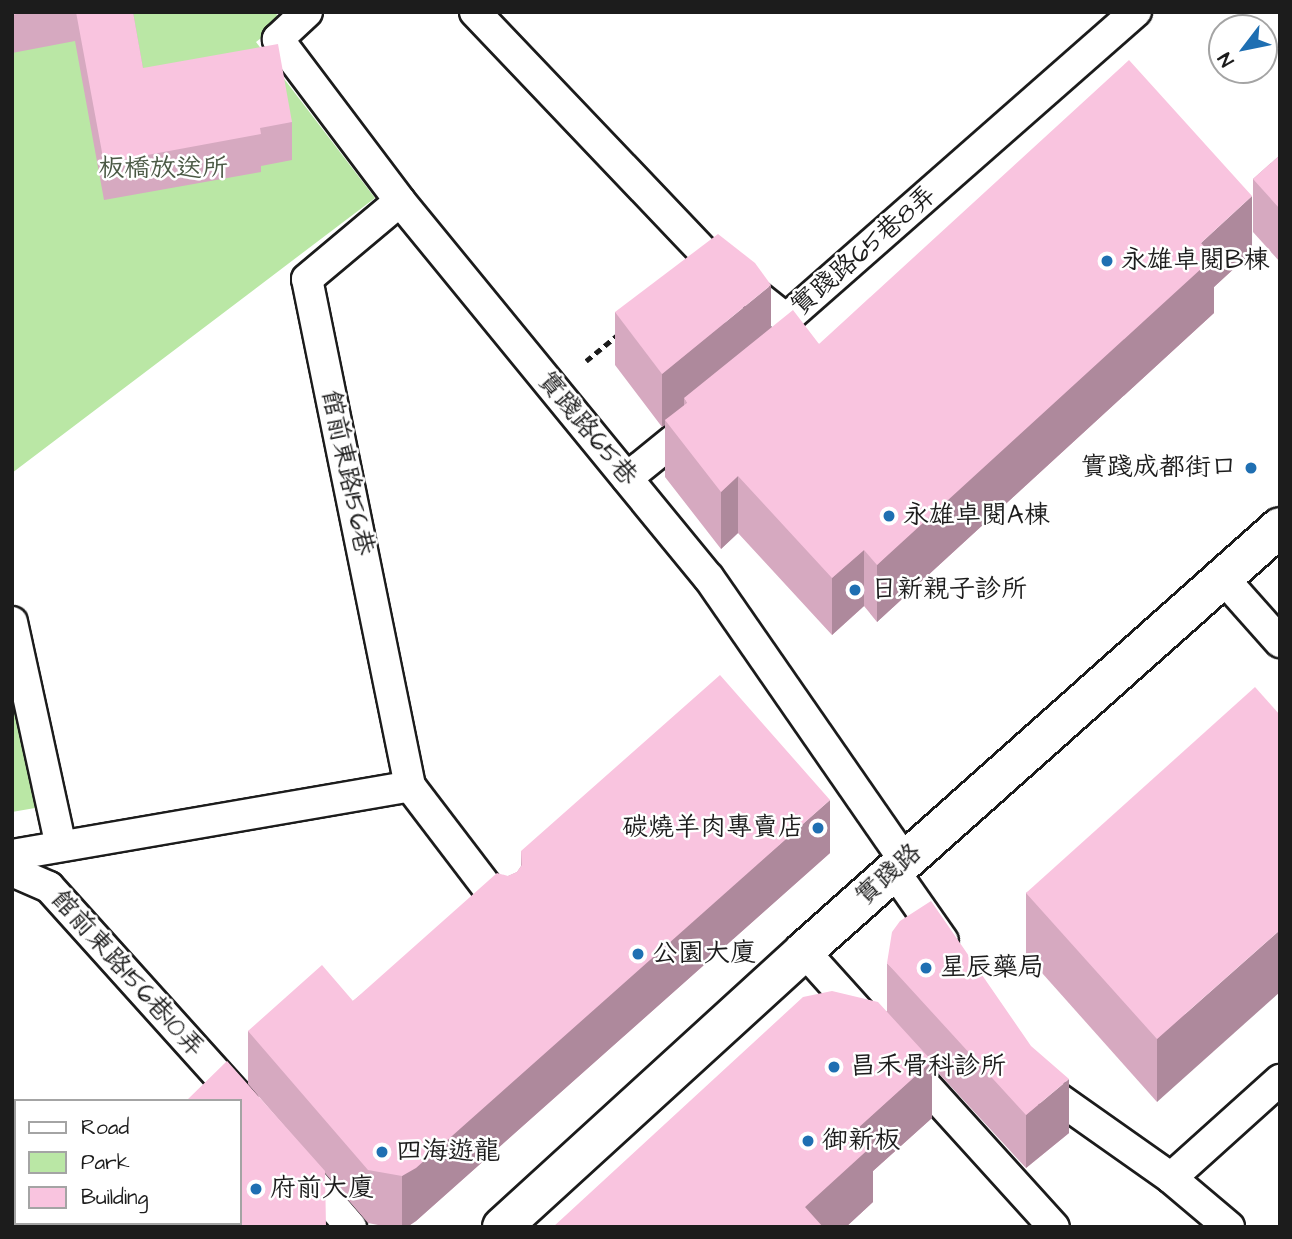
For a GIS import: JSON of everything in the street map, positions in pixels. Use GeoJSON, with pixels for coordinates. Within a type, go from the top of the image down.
{"type":"FeatureCollection","features":[{"type":"Feature","properties":{"kind":"street","name":"實踐路"},"geometry":{"type":"LineString","coordinates":[[502,1227],[804,951],[1280,527]]}},
{"type":"Feature","properties":{"kind":"lane","name":"實踐路65巷"},"geometry":{"type":"LineString","coordinates":[[307,12],[278,39],[400,201],[709,578],[900,866],[958,963]]}},
{"type":"Feature","properties":{"kind":"lane","name":"實踐路65巷8弄"},"geometry":{"type":"LineString","coordinates":[[475,12],[708,257],[786,318],[1136,12]]}},
{"type":"Feature","properties":{"kind":"lane","name":"館前東路156巷"},"geometry":{"type":"LineString","coordinates":[[400,201],[307,279],[410,786],[506,912]]}},
{"type":"Feature","properties":{"kind":"lane"},"geometry":{"type":"LineString","coordinates":[[627,478],[720,402]]}},
{"type":"Feature","properties":{"kind":"lane"},"geometry":{"type":"LineString","coordinates":[[1223,578],[1280,642]]}},
{"type":"Feature","properties":{"kind":"lane"},"geometry":{"type":"LineString","coordinates":[[12,622],[61,846]]}},
{"type":"Feature","properties":{"kind":"lane"},"geometry":{"type":"LineString","coordinates":[[12,855],[410,786]]}},
{"type":"Feature","properties":{"kind":"lane","name":"館前東路156巷10弄"},"geometry":{"type":"LineString","coordinates":[[12,871],[49,887],[240,1099]]}},
{"type":"Feature","properties":{"kind":"lane"},"geometry":{"type":"LineString","coordinates":[[804,951],[1054,1227]]}},
{"type":"Feature","properties":{"kind":"lane"},"geometry":{"type":"LineString","coordinates":[[1021,1055],[1045,1089],[1171,1178],[1229,1227]]}},
{"type":"Feature","properties":{"kind":"lane"},"geometry":{"type":"LineString","coordinates":[[1171,1178],[1280,1080]]}},
{"type":"Feature","properties":{"kind":"lane","name":"館前東路156巷10弄"},"geometry":{"type":"LineString","coordinates":[[242,1101],[351,1227]]}},
{"type":"Feature","properties":{"kind":"path"},"geometry":{"type":"LineString","coordinates":[[554,389],[626,328]]}},
{"type":"Feature","properties":{"kind":"green space","name":"板橋放送所"},"geometry":{"type":"Polygon","coordinates":[[[12,12],[276,12],[279,24],[256,42],[375,198],[12,473],[12,12]]]}},
{"type":"Feature","properties":{"kind":"green space"},"geometry":{"type":"Polygon","coordinates":[[[12,685],[35,808],[12,812],[12,685]]]}},
{"type":"Feature","properties":{"kind":"building"},"geometry":{"type":"Polygon","coordinates":[[[76,12],[133,12],[143,68],[278,44],[292,122],[260,128],[261,134],[104,163],[76,12]]]}},
{"type":"Feature","properties":{"kind":"building"},"geometry":{"type":"Polygon","coordinates":[[[1129,60],[1252,196],[1201,243],[1214,257],[877,565],[864,550],[832,578],[738,476],[721,492],[665,420],[687,403],[684,398],[793,310],[819,344],[1129,60]]]}},
{"type":"Feature","properties":{"kind":"building"},"geometry":{"type":"Polygon","coordinates":[[[1280,155],[1280,209],[1253,179],[1280,155]]]}},
{"type":"Feature","properties":{"kind":"building"},"geometry":{"type":"Polygon","coordinates":[[[718,234],[755,263],[771,285],[662,374],[615,312],[718,234]]]}},
{"type":"Feature","properties":{"kind":"building","name":"公園大廈"},"geometry":{"type":"Polygon","coordinates":[[[720,675],[830,800],[416,1168],[402,1176],[368,1170],[248,1031],[322,965],[353,1001],[497,873],[508,876],[517,872],[522,865],[521,851],[720,675]]]}},
{"type":"Feature","properties":{"kind":"building"},"geometry":{"type":"Polygon","coordinates":[[[1255,687],[1280,715],[1280,930],[1157,1039],[1026,893],[1255,687]]]}},
{"type":"Feature","properties":{"kind":"building"},"geometry":{"type":"Polygon","coordinates":[[[931,901],[1031,1046],[1069,1079],[1026,1115],[887,963],[892,932],[900,921],[931,901]]]}},
{"type":"Feature","properties":{"kind":"building"},"geometry":{"type":"Polygon","coordinates":[[[832,991],[878,1002],[932,1061],[858,1128],[873,1145],[805,1207],[823,1227],[553,1227],[803,997],[832,991]]]}},
{"type":"Feature","properties":{"kind":"building"},"geometry":{"type":"Polygon","coordinates":[[[227,1061],[325,1171],[326,1227],[49,1227],[242,1225],[242,1099],[188,1099],[227,1061]]]}},
{"type":"Feature","properties":{"kind":"place","name":"永雄卓閱B棟"},"geometry":{"type":"Point","coordinates":[1107,261]}},
{"type":"Feature","properties":{"kind":"place","name":"實踐成都街口"},"geometry":{"type":"Point","coordinates":[1251,468]}},
{"type":"Feature","properties":{"kind":"place","name":"永雄卓閱A棟"},"geometry":{"type":"Point","coordinates":[889,516]}},
{"type":"Feature","properties":{"kind":"place","name":"日新親子診所"},"geometry":{"type":"Point","coordinates":[855,590]}},
{"type":"Feature","properties":{"kind":"place","name":"碳燒羊肉專賣店"},"geometry":{"type":"Point","coordinates":[818,828]}},
{"type":"Feature","properties":{"kind":"place","name":"公園大廈"},"geometry":{"type":"Point","coordinates":[638,954]}},
{"type":"Feature","properties":{"kind":"place","name":"星辰藥局"},"geometry":{"type":"Point","coordinates":[926,968]}},
{"type":"Feature","properties":{"kind":"place","name":"昌禾骨科診所"},"geometry":{"type":"Point","coordinates":[834,1067]}},
{"type":"Feature","properties":{"kind":"place","name":"御新板"},"geometry":{"type":"Point","coordinates":[808,1141]}},
{"type":"Feature","properties":{"kind":"place","name":"四海遊龍"},"geometry":{"type":"Point","coordinates":[382,1152]}},
{"type":"Feature","properties":{"kind":"place","name":"府前大廈"},"geometry":{"type":"Point","coordinates":[256,1189]}}]}
